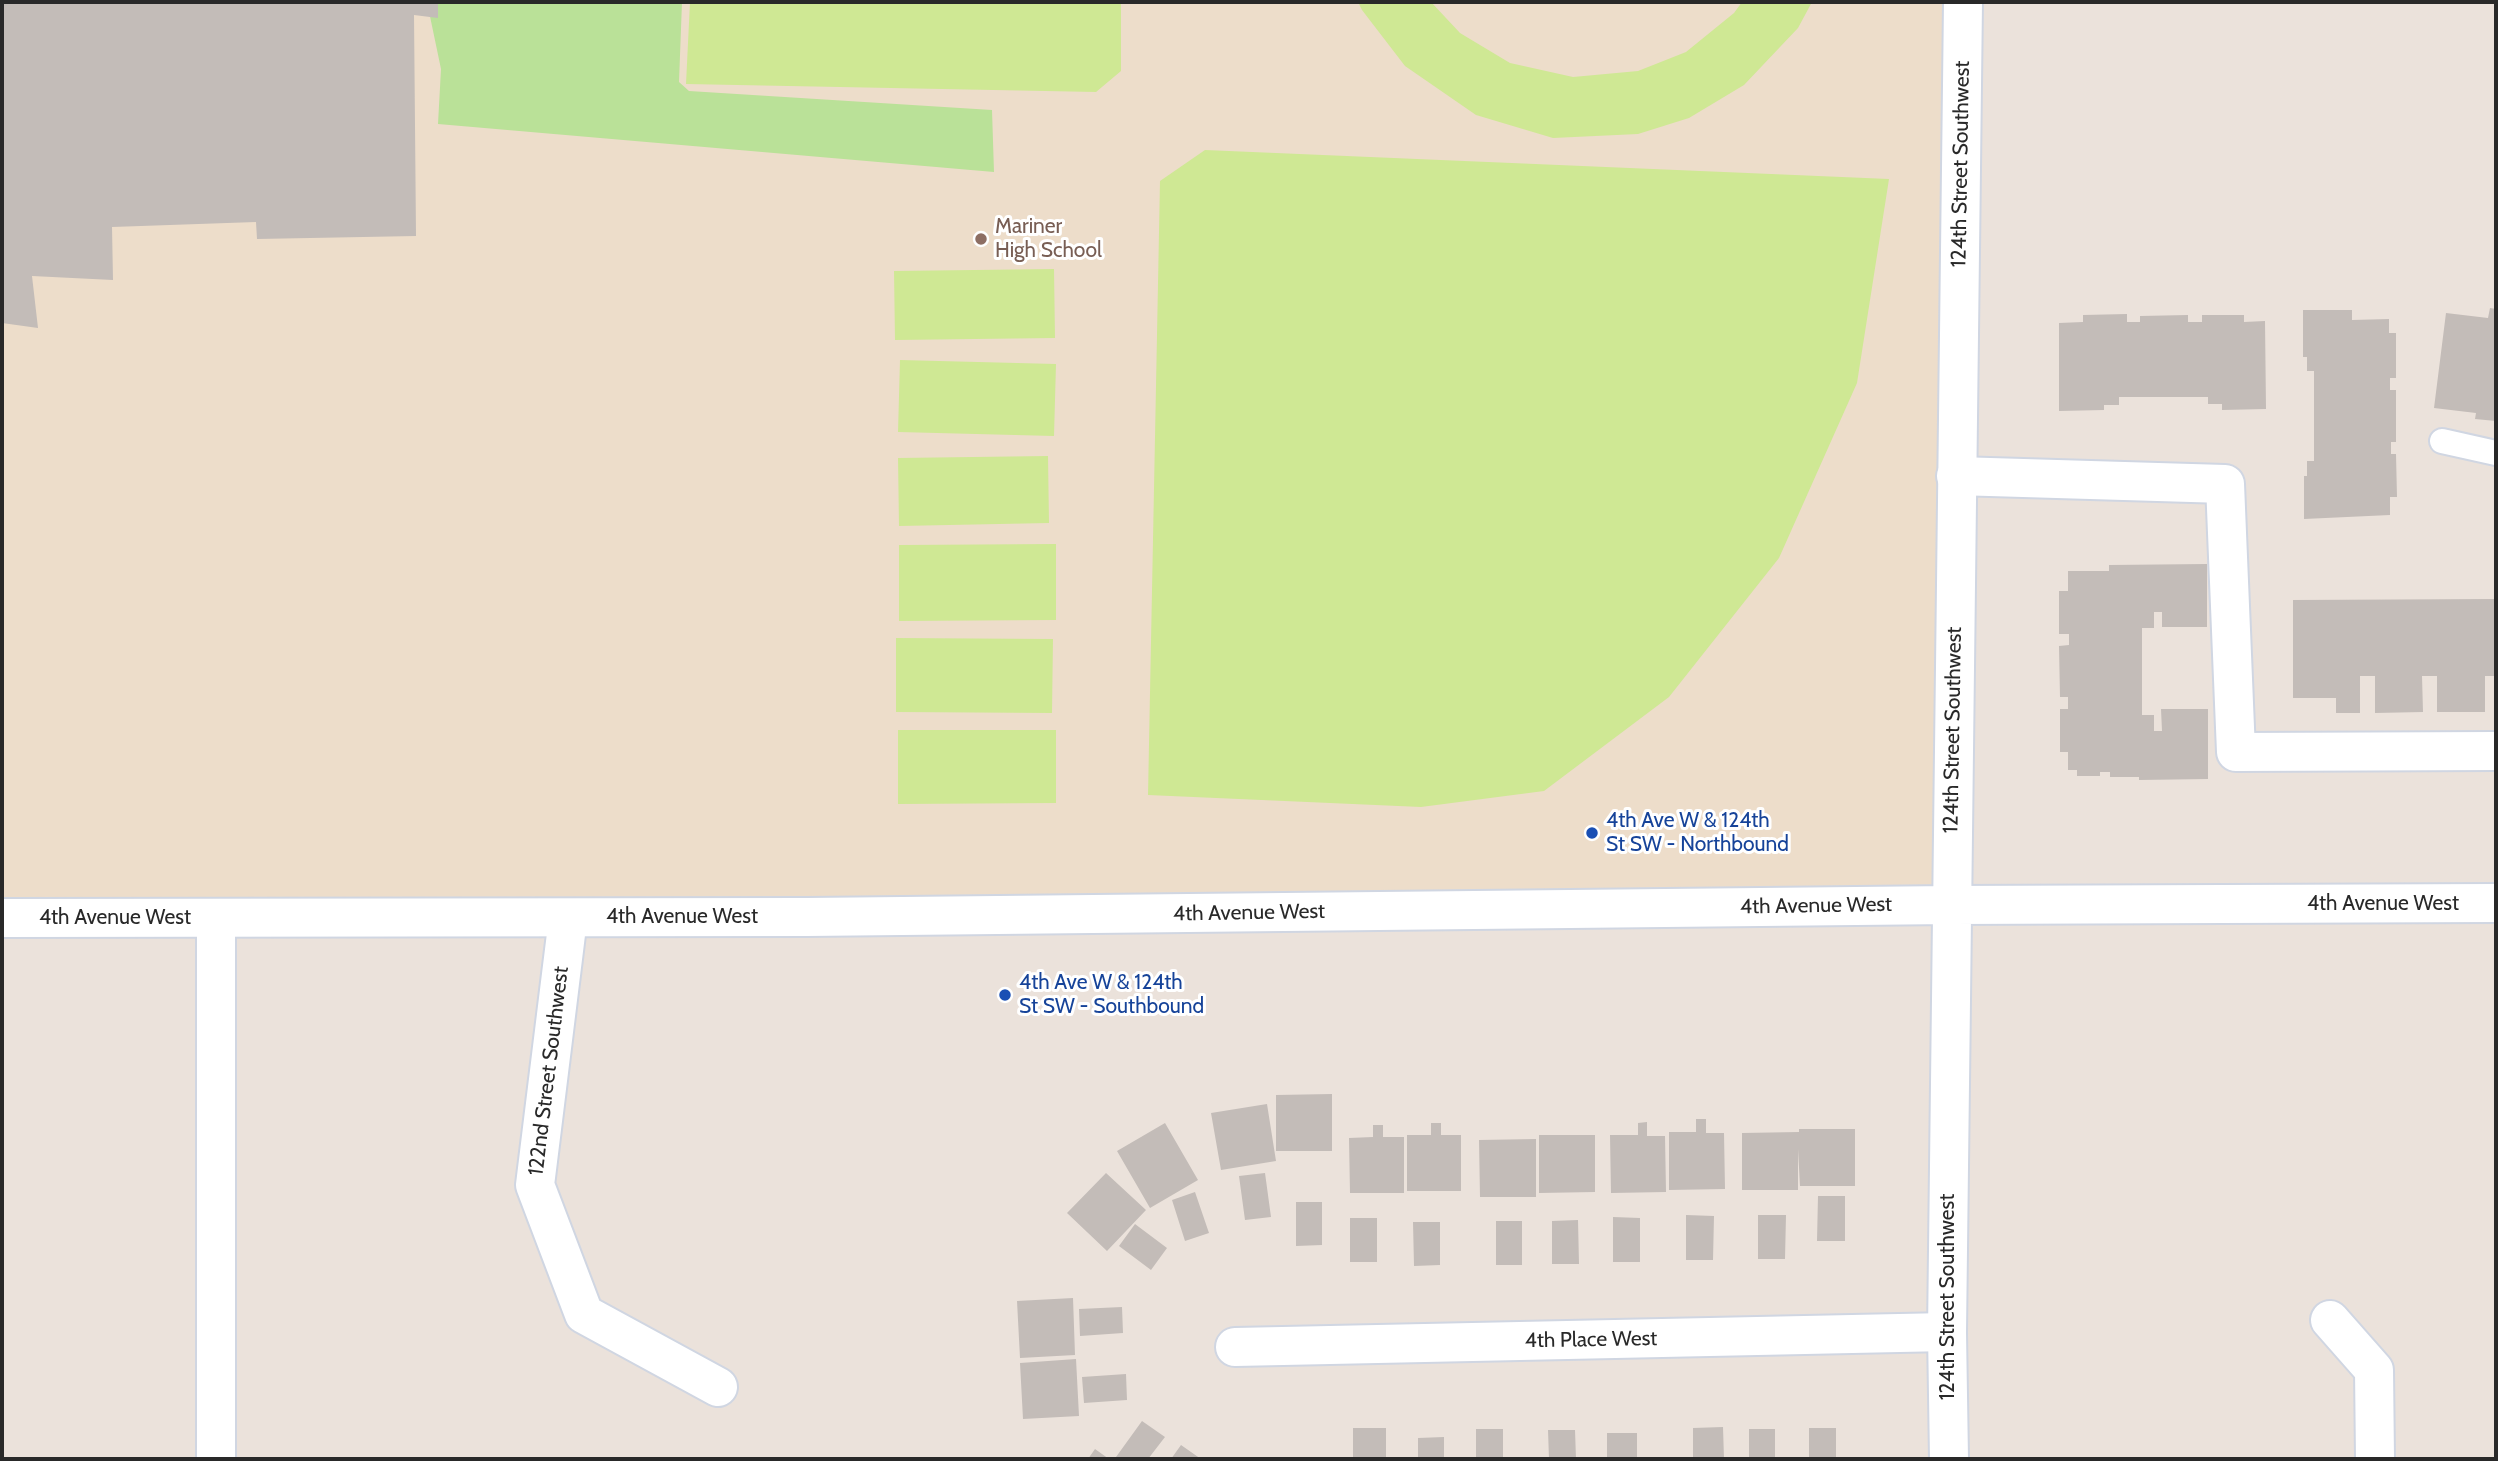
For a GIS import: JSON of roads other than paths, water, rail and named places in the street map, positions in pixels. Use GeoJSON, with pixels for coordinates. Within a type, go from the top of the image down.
{"type":"FeatureCollection","features":[{"type":"Feature","properties":{"kind":"street","name":"124th Street Southwest"},"geometry":{"type":"LineString","coordinates":[[1949,1459],[1947,1332],[1951,905],[1963,2]]}},
{"type":"Feature","properties":{"kind":"street"},"geometry":{"type":"LineString","coordinates":[[1956,476],[2225,484],[2236,752],[2496,751]]}},
{"type":"Feature","properties":{"kind":"street","name":"4th Avenue West"},"geometry":{"type":"LineString","coordinates":[[2,918],[568,918],[1951,905],[2496,903]]}},
{"type":"Feature","properties":{"kind":"street"},"geometry":{"type":"LineString","coordinates":[[216,918],[216,1459]]}},
{"type":"Feature","properties":{"kind":"street","name":"122nd Street Southwest"},"geometry":{"type":"LineString","coordinates":[[568,918],[535,1185],[584,1314],[718,1387]]}},
{"type":"Feature","properties":{"kind":"street"},"geometry":{"type":"LineString","coordinates":[[2330,1321],[2374,1370],[2375,1459]]}},
{"type":"Feature","properties":{"kind":"street","name":"4th Place West"},"geometry":{"type":"LineString","coordinates":[[1235,1347],[1947,1332]]}},
{"type":"Feature","properties":{"kind":"lane"},"geometry":{"type":"LineString","coordinates":[[2442,441],[2496,453]]}},
{"type":"Feature","properties":{"kind":"place","name":"Mariner High School"},"geometry":{"type":"Point","coordinates":[981,239]}},
{"type":"Feature","properties":{"kind":"place","name":"4th Ave W & 124th St SW - Northbound"},"geometry":{"type":"Point","coordinates":[1592,833]}},
{"type":"Feature","properties":{"kind":"place","name":"4th Ave W & 124th St SW - Southbound"},"geometry":{"type":"Point","coordinates":[1005,995]}}]}
